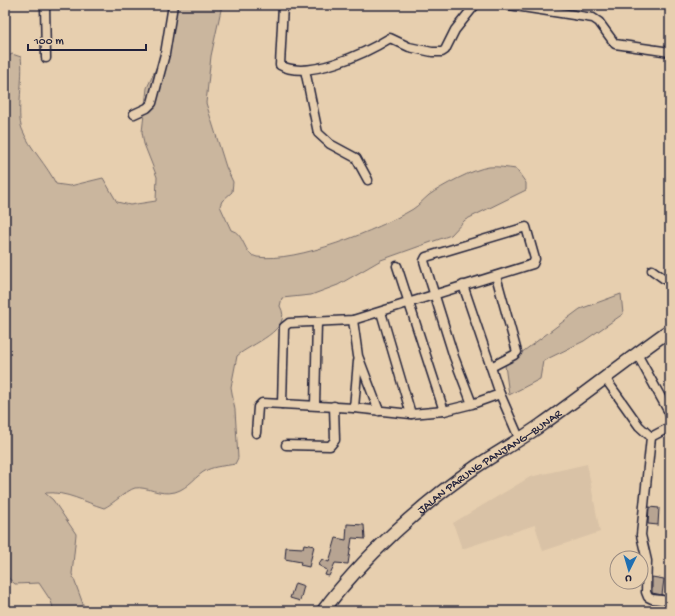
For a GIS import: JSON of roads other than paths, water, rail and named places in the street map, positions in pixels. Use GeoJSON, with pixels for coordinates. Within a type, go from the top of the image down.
{"type":"FeatureCollection","features":[{"type":"Feature","properties":{"kind":"main road","name":"JALAN PARUNG PANJANG–BUNAR"},"geometry":{"type":"LineString","coordinates":[[323,611],[341,587],[411,519],[477,466],[520,440],[670,330]]}},
{"type":"Feature","properties":{"kind":"street"},"geometry":{"type":"LineString","coordinates":[[45,5],[46,58]]}},
{"type":"Feature","properties":{"kind":"street"},"geometry":{"type":"LineString","coordinates":[[134,114],[147,108],[152,103],[165,54],[173,5]]}},
{"type":"Feature","properties":{"kind":"street"},"geometry":{"type":"LineString","coordinates":[[283,5],[280,65],[287,69],[305,70],[322,67],[349,57],[376,46],[390,38],[409,47],[432,52],[442,52],[445,50],[455,30],[475,5]]}},
{"type":"Feature","properties":{"kind":"street"},"geometry":{"type":"LineString","coordinates":[[509,5],[593,18],[599,22],[615,44],[670,52]]}},
{"type":"Feature","properties":{"kind":"street"},"geometry":{"type":"LineString","coordinates":[[305,70],[318,133],[330,144],[356,158],[368,180]]}},
{"type":"Feature","properties":{"kind":"street"},"geometry":{"type":"LineString","coordinates":[[282,404],[284,327],[289,323],[353,320],[381,312],[408,303],[434,295],[463,286],[496,276],[534,262],[528,227],[426,257],[424,265],[434,295],[472,404]]}},
{"type":"Feature","properties":{"kind":"street"},"geometry":{"type":"LineString","coordinates":[[397,266],[444,411]]}},
{"type":"Feature","properties":{"kind":"street"},"geometry":{"type":"LineString","coordinates":[[652,270],[670,283]]}},
{"type":"Feature","properties":{"kind":"street"},"geometry":{"type":"LineString","coordinates":[[490,366],[514,355],[517,352],[496,276]]}},
{"type":"Feature","properties":{"kind":"street"},"geometry":{"type":"LineString","coordinates":[[463,286],[500,394],[520,440]]}},
{"type":"Feature","properties":{"kind":"street"},"geometry":{"type":"LineString","coordinates":[[381,312],[411,414]]}},
{"type":"Feature","properties":{"kind":"street"},"geometry":{"type":"LineString","coordinates":[[353,320],[358,356],[354,408]]}},
{"type":"Feature","properties":{"kind":"street"},"geometry":{"type":"LineString","coordinates":[[315,405],[317,322]]}},
{"type":"Feature","properties":{"kind":"street"},"geometry":{"type":"LineString","coordinates":[[637,354],[670,414]]}},
{"type":"Feature","properties":{"kind":"street"},"geometry":{"type":"LineString","coordinates":[[358,356],[379,411]]}},
{"type":"Feature","properties":{"kind":"street"},"geometry":{"type":"LineString","coordinates":[[605,378],[639,426],[651,437]]}},
{"type":"Feature","properties":{"kind":"street"},"geometry":{"type":"LineString","coordinates":[[256,433],[258,407],[262,403],[334,406],[411,414],[444,411],[472,404],[500,394]]}},
{"type":"Feature","properties":{"kind":"street"},"geometry":{"type":"LineString","coordinates":[[286,446],[330,446],[335,440],[334,406]]}},
{"type":"Feature","properties":{"kind":"street"},"geometry":{"type":"LineString","coordinates":[[651,437],[670,427]]}},
{"type":"Feature","properties":{"kind":"street"},"geometry":{"type":"LineString","coordinates":[[651,437],[641,535],[647,561],[646,592],[648,597],[652,599],[670,601]]}}]}
